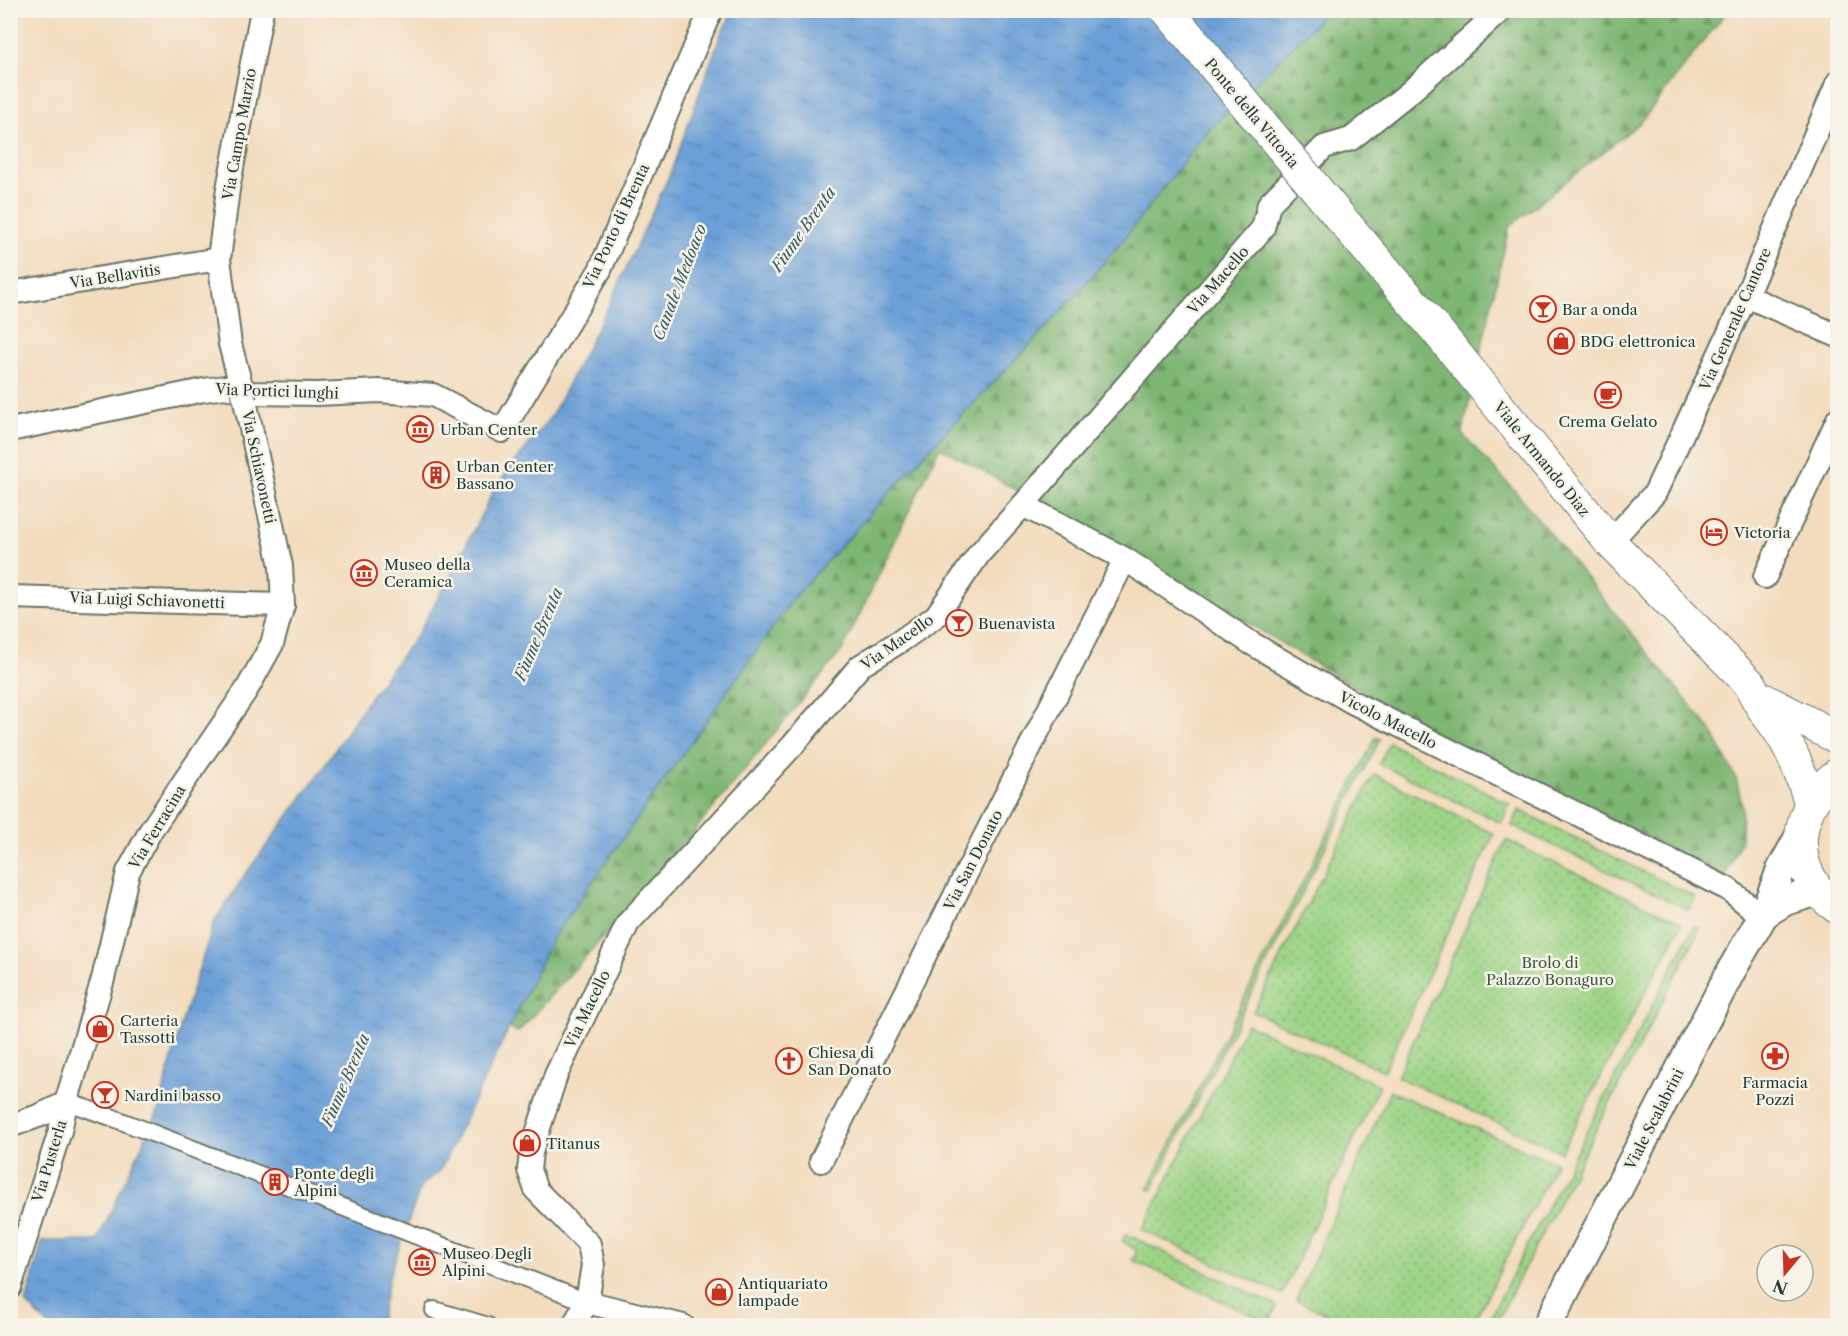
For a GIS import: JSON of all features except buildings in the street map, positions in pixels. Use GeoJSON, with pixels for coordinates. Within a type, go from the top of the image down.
{"type":"FeatureCollection","features":[{"type":"Feature","properties":{"kind":"main road","name":"Ponte della Vittoria"},"geometry":{"type":"LineString","coordinates":[[1167,10],[1338,215]]}},
{"type":"Feature","properties":{"kind":"main road","name":"Viale Armando Diaz"},"geometry":{"type":"LineString","coordinates":[[1338,215],[1438,332],[1610,542],[1750,684],[1753,694],[1783,737],[1801,771],[1810,802]]}},
{"type":"Feature","properties":{"kind":"main road","name":"Viale Armando Diaz"},"geometry":{"type":"LineString","coordinates":[[1753,694],[1838,738]]}},
{"type":"Feature","properties":{"kind":"main road"},"geometry":{"type":"LineString","coordinates":[[1828,900],[1806,871],[1799,837],[1810,802],[1824,784],[1838,774]]}},
{"type":"Feature","properties":{"kind":"street","name":"Via Campo Marzio"},"geometry":{"type":"LineString","coordinates":[[219,259],[228,189],[262,10]]}},
{"type":"Feature","properties":{"kind":"street","name":"Via Porto di Brenta"},"geometry":{"type":"LineString","coordinates":[[502,431],[600,270],[711,10]]}},
{"type":"Feature","properties":{"kind":"street","name":"Via Macello"},"geometry":{"type":"LineString","coordinates":[[587,1302],[592,1265],[589,1244],[536,1190],[529,1170],[534,1144],[556,1075],[628,923],[793,745],[860,666],[936,616],[979,554],[1263,228],[1269,204],[1285,187],[1324,147],[1351,139],[1411,91],[1501,10]]}},
{"type":"Feature","properties":{"kind":"street","name":"Via Generale Cantore"},"geometry":{"type":"LineString","coordinates":[[1610,542],[1655,493],[1746,296],[1838,82]]}},
{"type":"Feature","properties":{"kind":"street","name":"Via Bellavitis"},"geometry":{"type":"LineString","coordinates":[[10,293],[219,259]]}},
{"type":"Feature","properties":{"kind":"street","name":"Via Schiavonetti"},"geometry":{"type":"LineString","coordinates":[[219,259],[230,344],[281,566],[283,604]]}},
{"type":"Feature","properties":{"kind":"street"},"geometry":{"type":"LineString","coordinates":[[1746,296],[1838,336]]}},
{"type":"Feature","properties":{"kind":"street","name":"Via Portici lunghi"},"geometry":{"type":"LineString","coordinates":[[10,430],[225,387],[251,393],[379,392],[433,395],[502,431]]}},
{"type":"Feature","properties":{"kind":"street"},"geometry":{"type":"LineString","coordinates":[[1766,577],[1838,419]]}},
{"type":"Feature","properties":{"kind":"street","name":"Vicolo Macello"},"geometry":{"type":"LineString","coordinates":[[1023,505],[1125,559],[1260,649],[1352,702],[1728,889],[1763,915]]}},
{"type":"Feature","properties":{"kind":"street","name":"Via San Donato"},"geometry":{"type":"LineString","coordinates":[[821,1161],[1125,559]]}},
{"type":"Feature","properties":{"kind":"street","name":"Via Luigi Schiavonetti"},"geometry":{"type":"LineString","coordinates":[[10,597],[283,604]]}},
{"type":"Feature","properties":{"kind":"street","name":"Via Ferracina"},"geometry":{"type":"LineString","coordinates":[[66,1103],[103,979],[129,872],[151,830],[247,689],[272,644],[283,604]]}},
{"type":"Feature","properties":{"kind":"street","name":"Viale Scalabrini"},"geometry":{"type":"LineString","coordinates":[[1547,1326],[1763,915],[1781,870],[1799,837]]}},
{"type":"Feature","properties":{"kind":"street"},"geometry":{"type":"LineString","coordinates":[[1763,915],[1785,901],[1828,900]]}},
{"type":"Feature","properties":{"kind":"street"},"geometry":{"type":"LineString","coordinates":[[10,1126],[66,1103],[76,1105],[446,1245],[587,1302],[683,1326]]}},
{"type":"Feature","properties":{"kind":"street","name":"Via Pusterla"},"geometry":{"type":"LineString","coordinates":[[10,1287],[60,1131],[66,1103]]}},
{"type":"Feature","properties":{"kind":"street"},"geometry":{"type":"LineString","coordinates":[[573,1326],[587,1302]]}},
{"type":"Feature","properties":{"kind":"street"},"geometry":{"type":"LineString","coordinates":[[434,1310],[488,1326]]}},
{"type":"Feature","properties":{"kind":"green space"},"geometry":{"type":"Polygon","coordinates":[[[1324,11],[1727,11],[1641,122],[1509,227],[1462,434],[1515,491],[1710,729],[1736,778],[1742,805],[1741,840],[1725,876],[1407,719],[1182,583],[940,447],[843,649],[657,877],[518,1032],[509,1028],[553,937],[795,596],[925,454],[1048,326],[1121,243],[1207,131],[1315,24],[1324,11]]]}},
{"type":"Feature","properties":{"kind":"green space"},"geometry":{"type":"Polygon","coordinates":[[[1376,737],[1380,739],[1152,1190],[1148,1189],[1376,737]]]}},
{"type":"Feature","properties":{"kind":"green space"},"geometry":{"type":"Polygon","coordinates":[[[1389,743],[1510,804],[1501,823],[1379,764],[1389,743]]]}},
{"type":"Feature","properties":{"kind":"green space"},"geometry":{"type":"Polygon","coordinates":[[[1374,774],[1494,834],[1384,1071],[1253,1012],[1374,774]]]}},
{"type":"Feature","properties":{"kind":"green space"},"geometry":{"type":"Polygon","coordinates":[[[1519,810],[1695,897],[1689,910],[1512,826],[1519,810]]]}},
{"type":"Feature","properties":{"kind":"green space","name":"Brolo di Palazzo Bonaguro"},"geometry":{"type":"Polygon","coordinates":[[[1506,840],[1682,923],[1561,1152],[1397,1077],[1506,840]]]}},
{"type":"Feature","properties":{"kind":"green space","name":"Brolo di Palazzo Bonaguro"},"geometry":{"type":"Polygon","coordinates":[[[1694,926],[1700,929],[1495,1325],[1486,1325],[1694,926]]]}},
{"type":"Feature","properties":{"kind":"green space"},"geometry":{"type":"Polygon","coordinates":[[[1247,1024],[1379,1085],[1282,1294],[1142,1230],[1247,1024]]]}},
{"type":"Feature","properties":{"kind":"green space"},"geometry":{"type":"Polygon","coordinates":[[[1390,1091],[1556,1163],[1472,1325],[1350,1325],[1296,1300],[1390,1091]]]}},
{"type":"Feature","properties":{"kind":"green space"},"geometry":{"type":"Polygon","coordinates":[[[1126,1234],[1277,1306],[1269,1323],[1133,1260],[1137,1250],[1122,1241],[1126,1234]]]}},
{"type":"Feature","properties":{"kind":"water"},"geometry":{"type":"Polygon","coordinates":[[[733,11],[1324,11],[1315,24],[1207,131],[1121,243],[1048,326],[925,454],[795,596],[553,937],[440,1171],[421,1186],[390,1274],[379,1325],[48,1325],[26,1303],[42,1241],[97,1241],[158,1111],[183,1018],[215,920],[319,774],[370,697],[417,635],[453,571],[495,488],[552,415],[609,305],[670,174],[721,34],[733,11]]]}},
{"type":"Feature","properties":{"kind":"place","name":"Bar a onda"},"geometry":{"type":"Point","coordinates":[1543,309]}},
{"type":"Feature","properties":{"kind":"place","name":"BDG elettronica"},"geometry":{"type":"Point","coordinates":[1561,341]}},
{"type":"Feature","properties":{"kind":"place","name":"Crema Gelato"},"geometry":{"type":"Point","coordinates":[1608,395]}},
{"type":"Feature","properties":{"kind":"place","name":"Urban Center"},"geometry":{"type":"Point","coordinates":[420,429]}},
{"type":"Feature","properties":{"kind":"place","name":"Urban Center Bassano"},"geometry":{"type":"Point","coordinates":[436,475]}},
{"type":"Feature","properties":{"kind":"place","name":"Victoria"},"geometry":{"type":"Point","coordinates":[1714,532]}},
{"type":"Feature","properties":{"kind":"place","name":"Museo della Ceramica"},"geometry":{"type":"Point","coordinates":[364,573]}},
{"type":"Feature","properties":{"kind":"place","name":"Buenavista"},"geometry":{"type":"Point","coordinates":[959,623]}},
{"type":"Feature","properties":{"kind":"place","name":"Carteria Tassotti"},"geometry":{"type":"Point","coordinates":[100,1029]}},
{"type":"Feature","properties":{"kind":"place","name":"Farmacia Pozzi"},"geometry":{"type":"Point","coordinates":[1775,1056]}},
{"type":"Feature","properties":{"kind":"place","name":"Chiesa di San Donato"},"geometry":{"type":"Point","coordinates":[789,1061]}},
{"type":"Feature","properties":{"kind":"place","name":"Nardini basso"},"geometry":{"type":"Point","coordinates":[105,1095]}},
{"type":"Feature","properties":{"kind":"place","name":"Titanus"},"geometry":{"type":"Point","coordinates":[527,1143]}},
{"type":"Feature","properties":{"kind":"place","name":"Ponte degli Alpini"},"geometry":{"type":"Point","coordinates":[275,1182]}},
{"type":"Feature","properties":{"kind":"place","name":"Museo Degli Alpini"},"geometry":{"type":"Point","coordinates":[422,1262]}},
{"type":"Feature","properties":{"kind":"place","name":"Antiquariato lampade"},"geometry":{"type":"Point","coordinates":[719,1292]}},
{"type":"Feature","properties":{"kind":"water label","name":"Fiume Brenta"},"geometry":{"type":"Point","coordinates":[803,229]}},
{"type":"Feature","properties":{"kind":"water label","name":"Canale Medoaco"},"geometry":{"type":"Point","coordinates":[679,282]}},
{"type":"Feature","properties":{"kind":"water label","name":"Fiume Brenta"},"geometry":{"type":"Point","coordinates":[538,634]}},
{"type":"Feature","properties":{"kind":"water label","name":"Fiume Brenta"},"geometry":{"type":"Point","coordinates":[345,1080]}}]}
